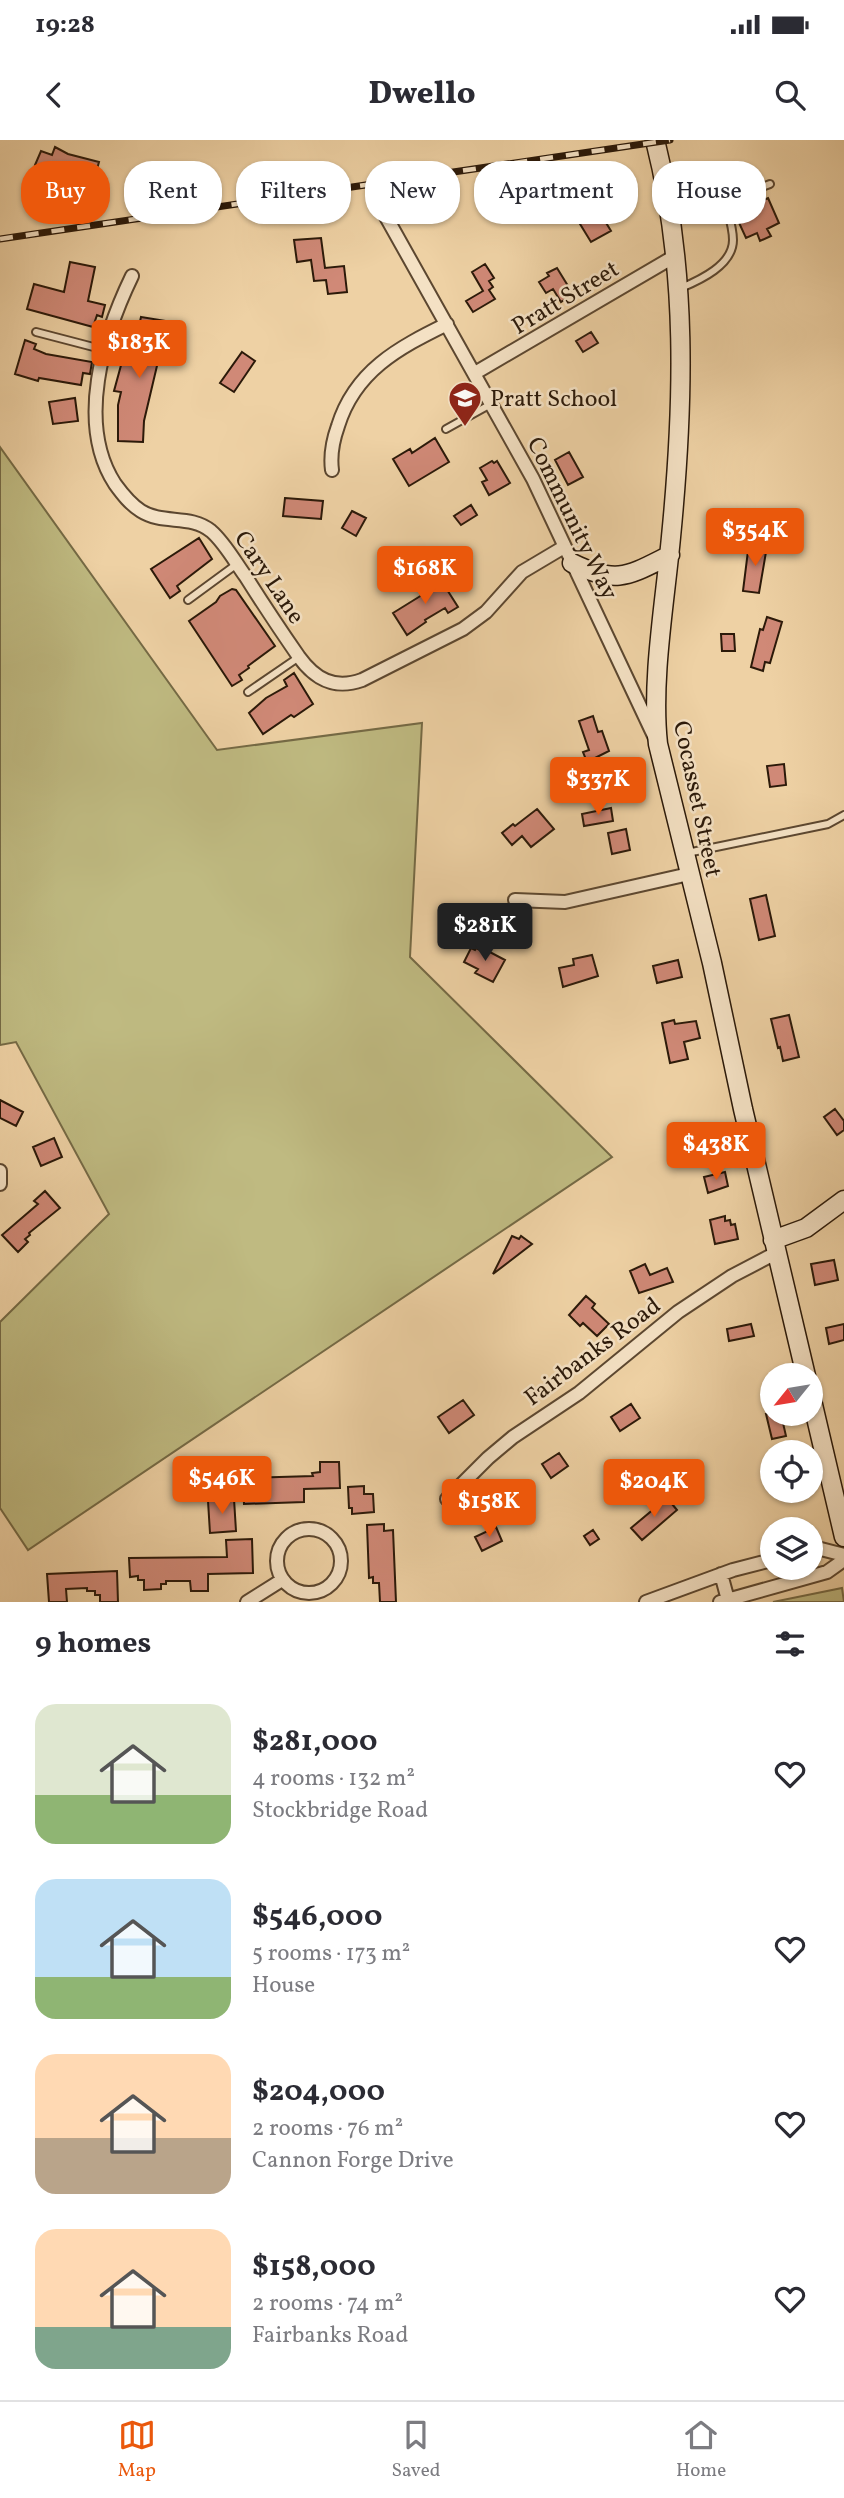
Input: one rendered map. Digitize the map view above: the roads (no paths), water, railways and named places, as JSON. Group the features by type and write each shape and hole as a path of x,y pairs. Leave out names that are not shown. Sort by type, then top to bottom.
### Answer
{"main road":[{"name":"Cocasset Street","path":"654,140 675,256 679,289 681,361 680,443 655,717 658,744 712,963 803,1363"},
{"path":"568,555 597,574 612,577 636,573 670,555"},
{"path":"775,1247 844,1200"},
{"path":"818,1426 844,1537"}],"street":[{"name":"Community Way","path":"391,224 533,478 658,744"},
{"name":"Pratt Street","path":"475,373 675,256"},
{"name":"Cary Lane","path":"132,276 114,316 105,350 94,417 98,447 113,480 131,505 145,514 161,519 194,521 209,530 223,544 312,674 328,682 344,685 362,680 463,629 486,612 522,572 568,555"},
{"path":"331,470 332,449 338,424 346,404 361,380 402,348 447,324"},
{"path":"515,900 565,902 689,874"},
{"path":"0,1171 0,1184"},
{"name":"Fairbanks Road","path":"447,1499 513,1437 579,1394 678,1312 775,1247"},
{"path":"312,1528 327,1534 338,1547 340,1570 332,1584 325,1589 310,1593 294,1590 282,1580 276,1556 288,1535 312,1528"},
{"path":"823,1550 844,1557"},
{"path":"720,1574 724,1601 827,1572 844,1557"},
{"path":"646,1602 720,1574 760,1563"},
{"path":"247,1602 282,1580"}],"lane":[{"path":"679,289 698,281 726,258 733,243 725,201 770,184"},
{"path":"36,332 105,350"},
{"path":"446,429 492,403"},
{"path":"188,600 237,564"},
{"path":"248,692 299,657"},
{"path":"684,854 828,824 844,815"}],"railway":[{"path":"0,239 670,140"}],"place":[{"name":"Pratt School","path":"465,428"}]}
